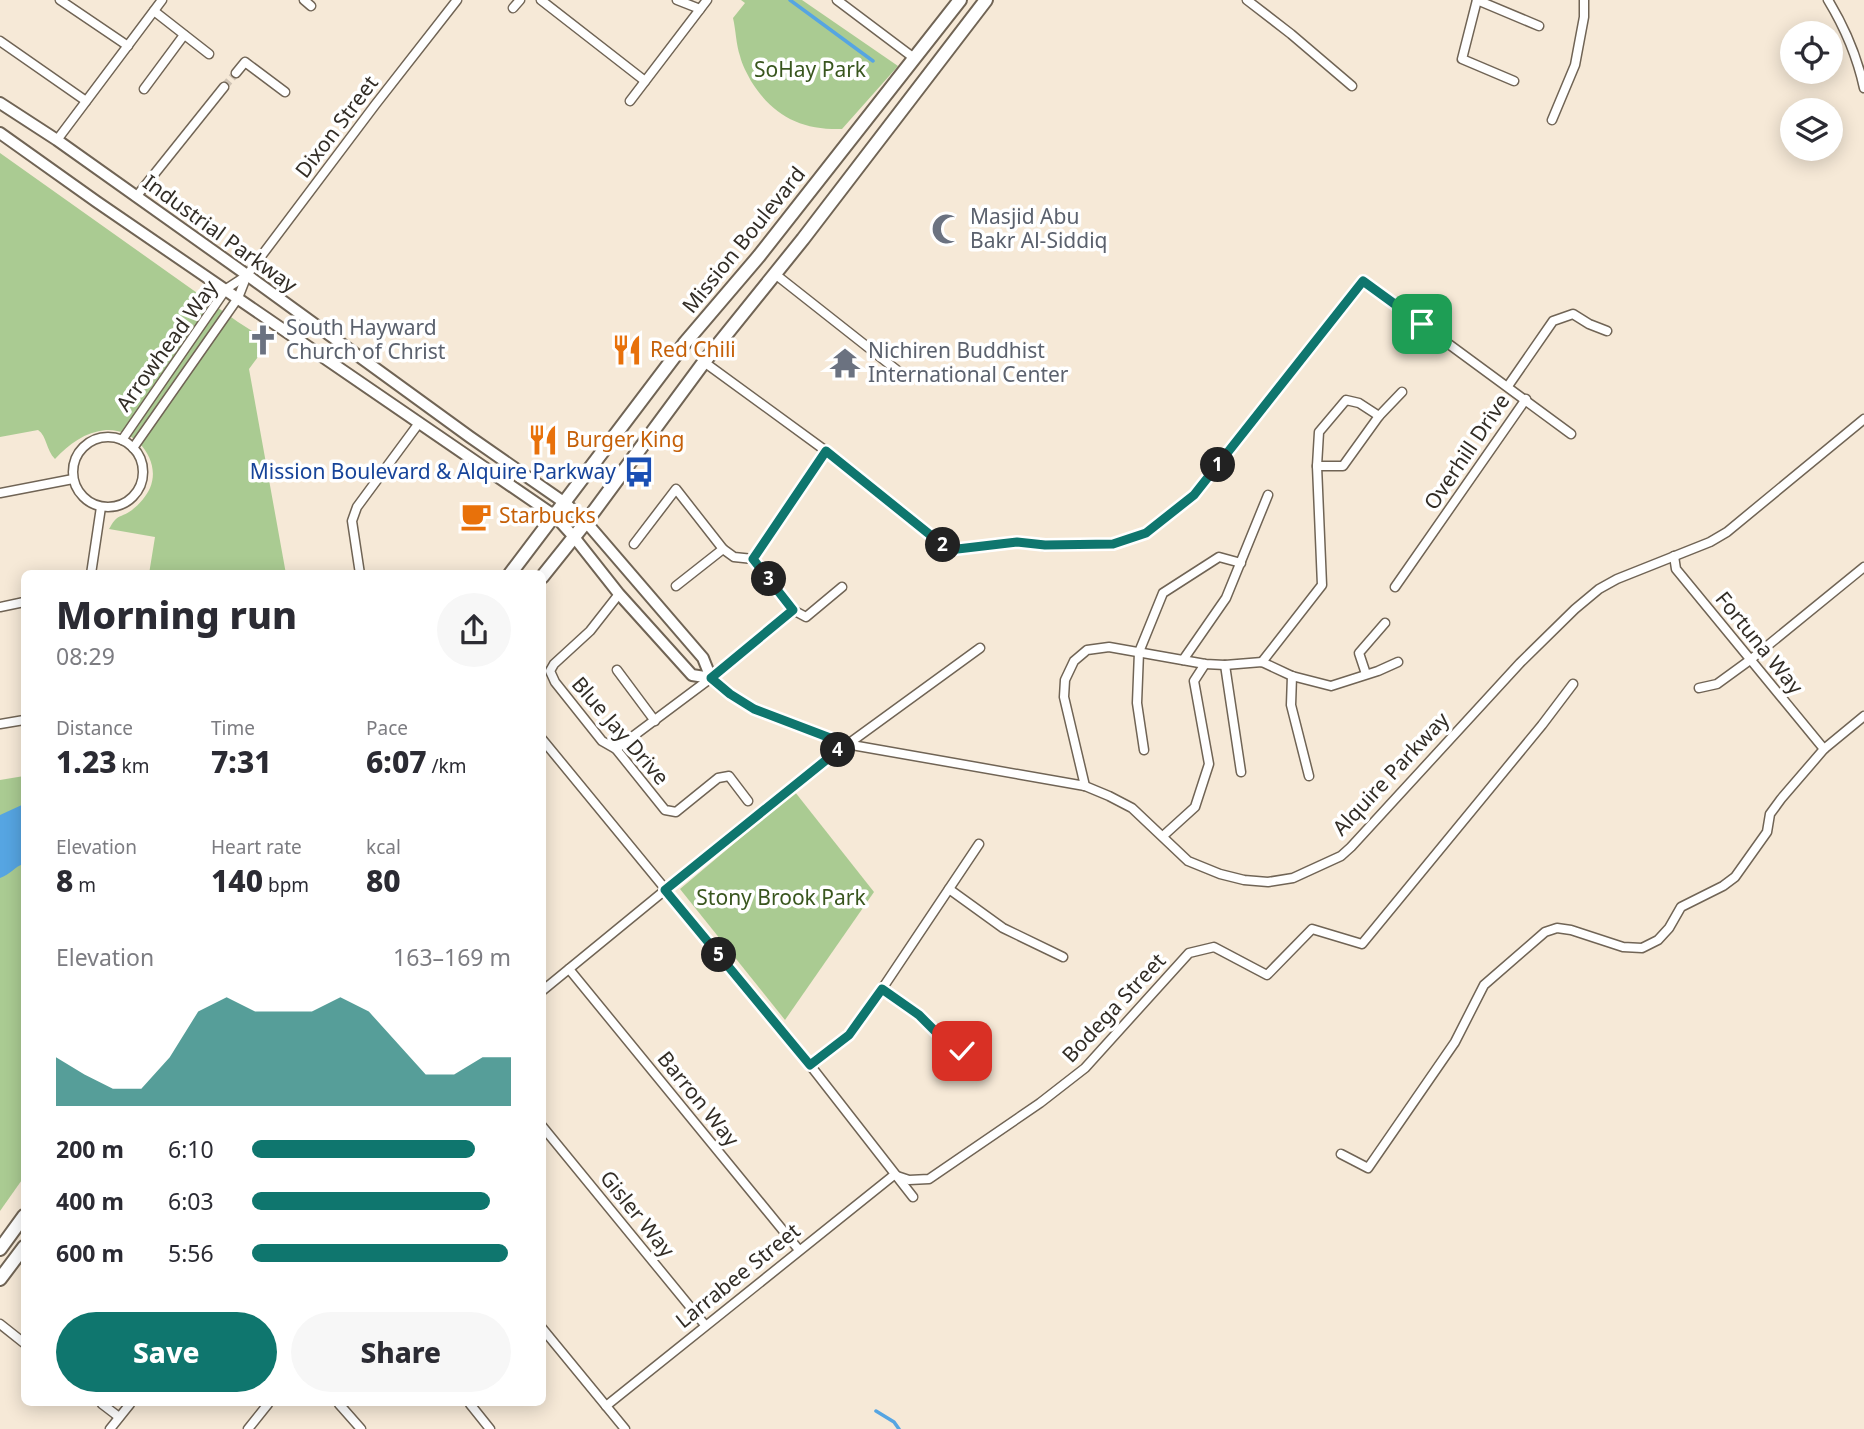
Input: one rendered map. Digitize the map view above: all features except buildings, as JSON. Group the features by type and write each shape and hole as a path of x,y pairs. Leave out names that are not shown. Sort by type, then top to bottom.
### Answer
{"main road":[{"name":"Mission Boulevard","path":"513,570 684,344 759,256 960,0"},
{"name":"Mission Boulevard","path":"546,572 704,362 986,0"},
{"name":"Industrial Parkway","path":"0,103 57,140 247,275 565,503 586,522"},
{"name":"Industrial Parkway","path":"0,133 555,516 574,537"},
{"name":"Alquire Parkway","path":"586,522 703,658 711,678"},
{"name":"Alquire Parkway","path":"574,537 619,593 692,675 711,678"},
{"path":"0,1249 21,1220"},
{"path":"0,1279 21,1251"}],"street":[{"path":"60,0 128,46"},
{"path":"57,140 162,0"},
{"name":"Dixon Street","path":"247,275 457,0"},
{"path":"513,8 520,0"},
{"path":"541,0 645,81"},
{"path":"677,0 701,9"},
{"path":"630,101 708,0"},
{"path":"837,0 914,58"},
{"path":"1247,0 1291,33 1352,86"},
{"path":"1514,81 1462,59 1477,0 1539,26"},
{"path":"1552,120 1575,65 1584,18 1584,0"},
{"path":"1829,0 1856,56 1864,88"},
{"path":"154,11 209,54"},
{"path":"144,89 184,35"},
{"path":"0,41 86,101"},
{"path":"236,73 245,62 285,92"},
{"path":"136,197 224,87"},
{"path":"775,274 898,371"},
{"name":"Arrowhead Way","path":"122,440 226,289 247,275"},
{"name":"Arrowhead Way","path":"133,448 237,298 247,275"},
{"name":"Overhill Drive","path":"704,362 826,451 949,550 1017,542 1045,545 1113,544 1146,533 1194,495 1363,281 1526,400 1395,587"},
{"path":"1508,387 1553,321 1573,314 1606,331"},
{"path":"1317,466 1343,466 1378,416 1402,392"},
{"path":"1262,662 1322,585 1317,466 1319,432 1346,400 1359,403 1378,416"},
{"path":"1526,400 1571,434"},
{"name":"Alquire Parkway","path":"711,678 754,709 846,744 1085,786 1132,808 1188,861 1220,874 1268,882 1293,878 1341,856 1359,839 1520,663 1574,609 1617,579 1710,542 1727,532 1864,419"},
{"path":"359,570 352,521 356,507 419,423"},
{"path":"104,437 122,440 133,448 139,456 143,477 140,487 127,502 114,507 101,507 82,497 73,479 73,463 84,445 104,437"},
{"path":"753,559 826,451"},
{"path":"0,493 73,479"},
{"path":"634,544 676,489 723,549 734,557 753,559 793,610 806,617 842,587"},
{"path":"1183,660 1226,598 1268,495"},
{"path":"91,570 101,507"},
{"path":"676,586 723,549"},
{"name":"Fortuna Way","path":"1674,556 1676,569 1824,749"},
{"path":"1144,750 1137,703 1139,652 1163,593 1219,557 1241,563"},
{"path":"1699,688 1717,684 1750,660 1864,568"},
{"name":"Blue Jay Drive","path":"619,593 590,631 554,664 550,671 555,682 602,741 616,749 665,810 676,812 718,778 729,776 748,801"},
{"path":"0,607 21,603"},
{"path":"616,749 711,678 793,610"},
{"path":"1366,674 1359,653 1385,623"},
{"path":"1085,786 1064,697 1065,680 1074,661 1087,650 1109,647 1205,664 1262,662 1292,677 1331,686 1398,662"},
{"path":"546,988 846,744 980,648"},
{"path":"1163,836 1195,807 1209,765 1194,681 1205,664"},
{"path":"1225,664 1241,772"},
{"path":"617,670 655,721"},
{"path":"1292,677 1291,705 1308,776"},
{"name":"Bodega Street","path":"894,1175 909,1180 929,1179 1040,1103 1085,1068 1189,953 1214,947 1267,975 1312,929 1362,944 1573,684"},
{"path":"1341,1154 1368,1168 1455,1042 1483,985 1545,932 1557,928 1571,930 1623,947 1642,948 1658,940 1669,928 1681,907 1735,877 1767,832 1770,814 1824,749 1864,716"},
{"path":"0,724 21,720"},
{"path":"546,744 810,1065 913,1197"},
{"path":"810,1065 849,1035 979,844"},
{"path":"949,889 1003,928 1063,957"},
{"name":"Barron Way","path":"569,969 799,1250"},
{"path":"882,989 919,1015 938,1034 962,1051"},
{"name":"Gisler Way","path":"546,1131 705,1325"},
{"name":"Larrabee Street","path":"606,1406 894,1175"},
{"path":"0,1324 21,1341"},
{"path":"546,1333 625,1429"},
{"path":"105,1406 119,1417"},
{"path":"110,1429 128,1406"},
{"path":"248,1429 266,1406"},
{"path":"341,1406 361,1429"},
{"path":"472,1406 490,1429"}],"green space":[{"name":"SoHay Park","path":"741,0 802,0 898,66 842,129 814,127 789,119 760,93 745,69 733,18 745,3"},
{"path":"0,153 269,342 249,369 285,570 150,570 155,537 109,529 116,519 138,505 150,488 152,467 149,457 136,440 117,431 98,431 78,440 55,459 38,430 0,437"},
{"path":"21,776 21,1181 0,1211 0,780"},
{"name":"Stony Brook Park","path":"795,792 874,892 785,1020 680,889"}],"water":[{"path":"21,805 21,866 0,878 0,815"}],"waterway":[{"path":"790,0 873,61"},
{"path":"876,1411 894,1422 899,1429"}],"tunnel":[{"path":"224,87 236,73"}],"place":[{"name":"Masjid Abu Bakr Al-Siddiq","path":"947,229"},
{"name":"South Hayward Church of Christ","path":"263,340"},
{"name":"Red Chili","path":"627,350"},
{"name":"Nichiren Buddhist International Center","path":"845,363"},
{"name":"Burger King","path":"543,440"},
{"name":"Mission Boulevard & Alquire Parkway","path":"639,472"},
{"name":"Starbucks","path":"476,516"}],"route":[{"path":"962,1051 938,1034 919,1015 882,989 849,1035 810,1065 665,890 846,744 754,709 711,678 793,610 753,559 826,451 949,550 1017,542 1045,545 1113,544 1146,533 1194,495 1363,281 1422,324"}]}
